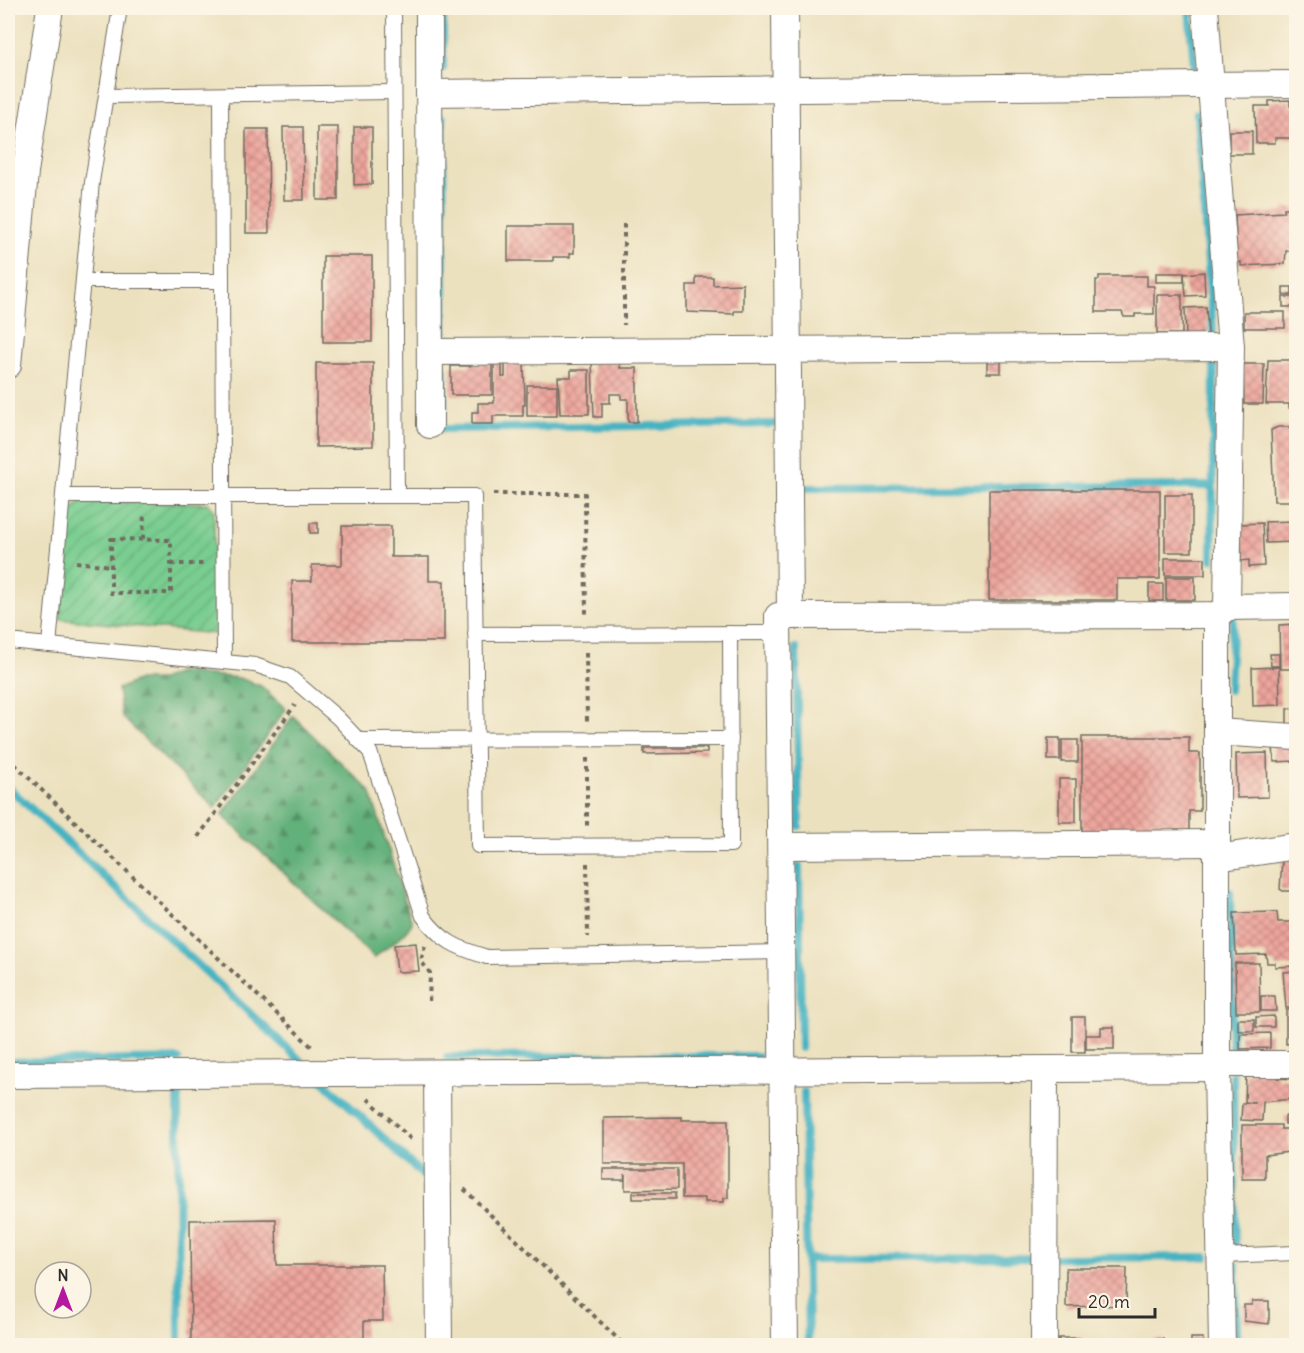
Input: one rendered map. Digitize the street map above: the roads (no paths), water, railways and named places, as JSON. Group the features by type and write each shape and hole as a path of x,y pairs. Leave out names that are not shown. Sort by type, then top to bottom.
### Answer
{"street":[{"path":"8,365 25,172 50,8"},
{"path":"429,8 430,425"},
{"path":"785,8 788,350 781,846 785,1346"},
{"path":"1205,8 1231,347 1217,732 1217,1066 1222,1346"},
{"path":"429,93 1296,84"},
{"path":"430,352 1231,347"},
{"path":"784,624 1222,611 1296,606"},
{"path":"1217,732 1296,736"},
{"path":"781,846 1217,851 1296,846"},
{"path":"8,1075 1045,1070 1296,1064"},
{"path":"1044,1346 1045,1070"},
{"path":"438,1073 439,1346"}],"lane":[{"path":"49,645 92,182 120,8"},
{"path":"394,8 397,496"},
{"path":"106,96 394,92"},
{"path":"221,94 224,662"},
{"path":"83,281 222,281"},
{"path":"63,496 474,496 478,846 731,845 730,633"},
{"path":"475,634 730,633 784,624"},
{"path":"8,641 255,665 290,677 370,752 423,916 434,931 460,949 486,957 782,952"},
{"path":"358,740 731,739"},
{"path":"1220,1256 1296,1253"}],"waterway":[{"path":"443,8 443,68"},
{"path":"1189,8 1194,66"},
{"path":"1197,113 1213,332"},
{"path":"443,118 444,331"},
{"path":"1212,559 1214,367"},
{"path":"444,370 444,409"},
{"path":"444,429 776,424"},
{"path":"797,488 1212,486"},
{"path":"1229,690 1233,619"},
{"path":"796,648 799,826"},
{"path":"8,787 301,1061"},
{"path":"1229,809 1230,836"},
{"path":"799,866 801,1048"},
{"path":"1230,892 1232,1052"},
{"path":"447,1057 757,1056"},
{"path":"8,1062 178,1059"},
{"path":"1233,1075 1235,1246"},
{"path":"324,1082 429,1181"},
{"path":"178,1085 179,1346"},
{"path":"804,1092 808,1346"},
{"path":"1055,1258 1206,1257"},
{"path":"807,1259 1034,1258"},
{"path":"1236,1265 1237,1346"}]}
